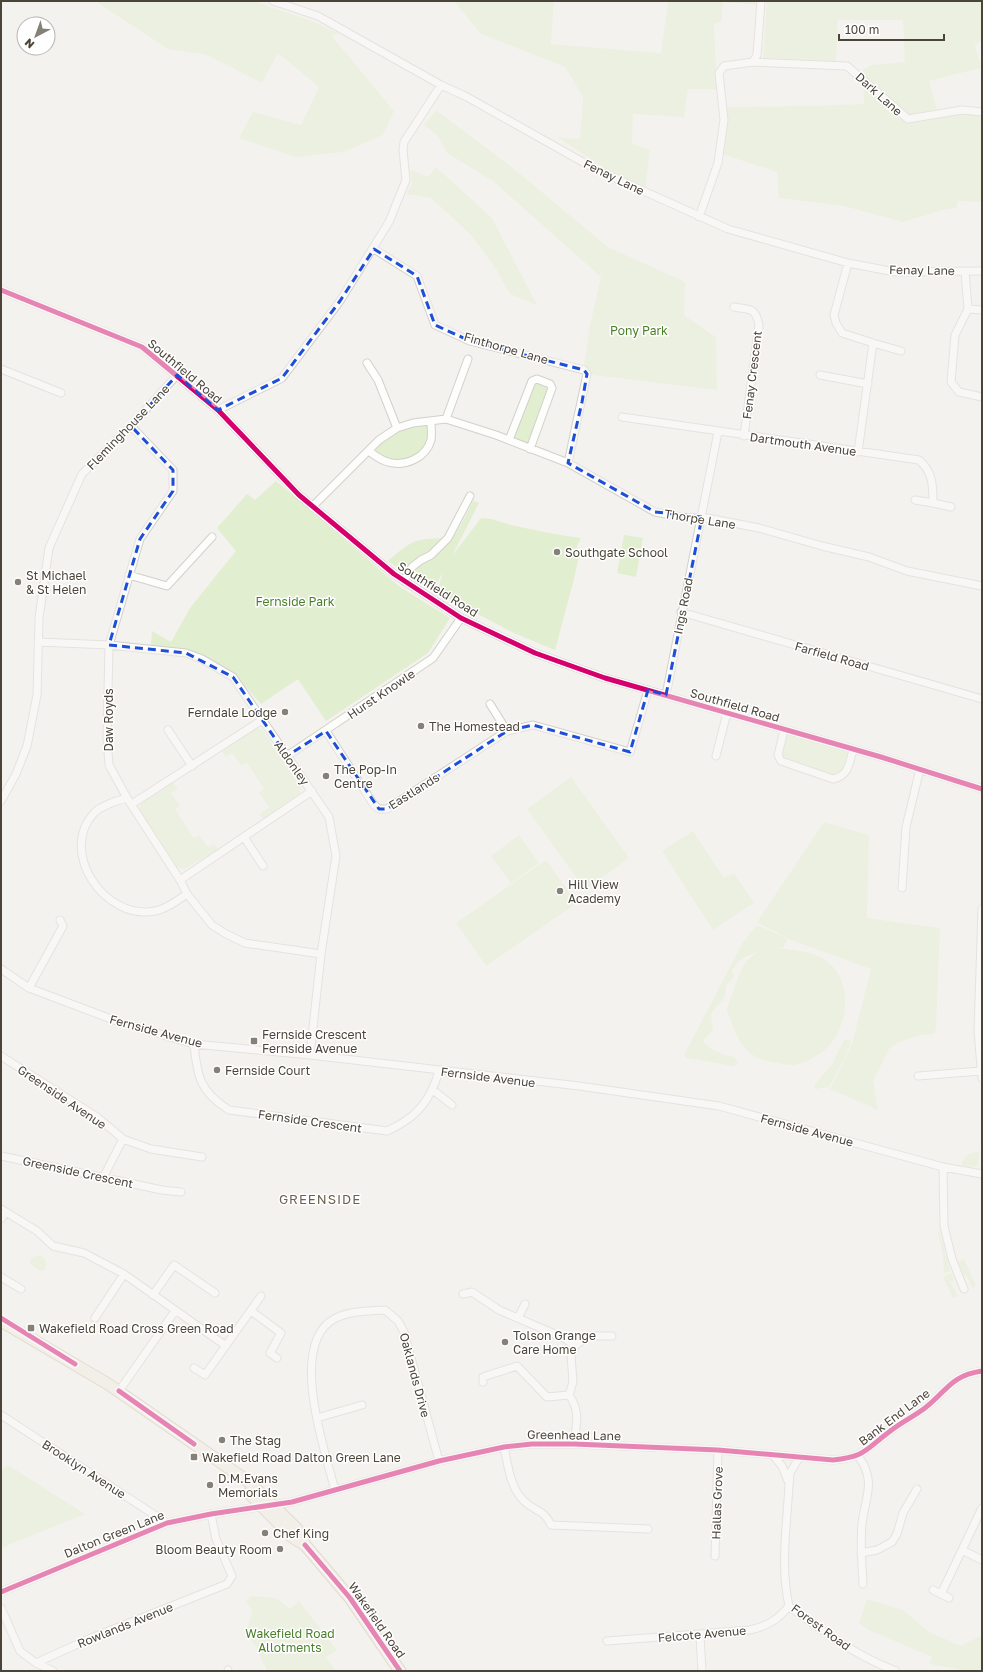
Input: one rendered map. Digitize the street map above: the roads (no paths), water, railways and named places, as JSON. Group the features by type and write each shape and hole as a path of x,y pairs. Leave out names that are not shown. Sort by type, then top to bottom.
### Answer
{"highway":[{"name":"Wakefield Road","path":"2,1320 118,1391 184,1436 227,1469 248,1482 267,1505 297,1529 305,1545 350,1598 400,1671"}],"street":[{"name":"Fenay Lane","path":"273,1 318,16 597,170 728,229 848,263 895,272 982,271"},
{"path":"699,217 718,163 724,120 719,73 724,66 753,62 758,56 761,1"},
{"name":"Dark Lane","path":"753,62 847,66 908,119 962,110 982,112"},
{"path":"218,410 282,378 340,301 374,249 389,222 406,180 403,150 404,142 441,85"},
{"name":"Finthorpe Lane","path":"374,249 417,276 435,325 470,341 584,370 587,374 568,463"},
{"path":"848,263 834,315 836,324 842,333 901,351"},
{"path":"965,271 968,309 955,335 951,382 959,392 982,397"},
{"name":"Southfield Road","path":"1,290 136,344 218,410 299,495 404,581 461,618 535,653 605,678 920,769 982,789"},
{"name":"Fenay Crescent","path":"734,307 752,310 755,313 759,325 744,436"},
{"path":"968,309 982,310"},
{"path":"858,452 873,343"},
{"path":"446,419 468,359"},
{"path":"367,363 378,380 397,428"},
{"path":"1,369 61,393"},
{"path":"820,375 868,384"},
{"name":"Fleminghouse Lane","path":"1,801 16,774 27,746 37,695 39,618 49,548 82,474 131,426 177,376"},
{"path":"509,440 532,381 537,379 550,384 552,388 530,449"},
{"name":"Dartmouth Avenue","path":"622,417 744,436 919,460 925,465 932,478 933,503"},
{"name":"Thorpe Lane","path":"313,506 379,440 397,428 413,423 446,419 509,440 568,463 655,512 687,518 702,517 759,528 822,546 869,557 907,571 982,586"},
{"path":"368,451 388,462 406,463 414,460 427,447 431,439 431,421"},
{"name":"Daw Royds","path":"131,426 173,470 173,491 140,539 109,645 107,738 109,765 127,798 180,880 187,894 212,925 244,943 321,954"},
{"name":"Ings Road","path":"666,696 681,612 702,517 718,432"},
{"path":"404,581 412,567 431,555 448,538 470,496"},
{"path":"915,500 950,506"},
{"path":"129,575 168,586 212,536"},
{"name":"Farfield Road","path":"681,612 982,699"},
{"name":"Hurst Knowle","path":"287,756 433,658 461,618"},
{"name":"Aldonley","path":"38,642 109,645 186,653 202,659 234,677 329,816 336,856 321,954 310,1055"},
{"name":"Eastlands","path":"326,731 374,805 379,809 387,809 507,731 533,725 630,752 648,690"},
{"path":"490,704 507,731"},
{"path":"716,756 727,713"},
{"path":"132,804 262,720"},
{"path":"168,730 192,766"},
{"name":"Southfield Road","path":"784,730 778,754 781,761 833,778 841,777 847,771 853,750"},
{"path":"902,888 906,827 920,769"},
{"path":"180,880 312,791"},
{"path":"127,798 110,803 94,813 84,831 80,851 89,875 101,894 116,905 135,911 154,912 171,905 187,894"},
{"path":"244,837 263,866"},
{"path":"918,1076 981,1074 980,1031 982,909"},
{"path":"29,988 63,926 60,920"},
{"name":"Fernside Avenue","path":"1,969 29,988 119,1022 194,1044 310,1055 579,1086 719,1106 943,1167 982,1174"},
{"name":"Fernside Crescent","path":"194,1044 197,1073 213,1100 229,1110 387,1131 405,1122 418,1112 433,1090 439,1071"},
{"name":"Greenside Avenue","path":"1,1056 97,1118 123,1139 151,1149 202,1158"},
{"name":"Fernside Avenue","path":"433,1090 452,1105"},
{"path":"104,1176 123,1139"},
{"name":"Greenside Crescent","path":"1,1156 104,1176 154,1188 180,1192"},
{"path":"943,1167 944,1226 952,1260 964,1289"},
{"path":"1,1219 3,1210 37,1231 53,1246 84,1253 124,1274 226,1346"},
{"path":"153,1295 174,1265 215,1293"},
{"path":"95,1318 124,1274"},
{"path":"1,1277 21,1289"},
{"path":"463,1294 472,1292 499,1310 564,1338 575,1346"},
{"path":"194,1368 205,1375 261,1296"},
{"path":"518,1318 525,1304"},
{"name":"Oaklands Drive","path":"335,1490 311,1389 311,1367 314,1347 321,1330 333,1320 350,1313 385,1310 398,1321 404,1332 439,1461"},
{"path":"118,1391 175,1311"},
{"path":"250,1311 281,1333 270,1353 277,1358"},
{"path":"569,1395 573,1382 570,1355 575,1346 588,1336 612,1336"},
{"path":"483,1382 483,1377 517,1366 547,1396 569,1395"},
{"name":"Bank End Lane","path":"810,1458 833,1460 858,1456 872,1447 889,1432 924,1409 954,1380 966,1373 982,1371"},
{"path":"569,1395 576,1404 577,1411 574,1444"},
{"path":"317,1418 362,1405"},
{"name":"Brooklyn Avenue","path":"1,1415 168,1523"},
{"name":"Greenhead Lane","path":"267,1505 335,1490 439,1461 504,1447 532,1444 574,1444 718,1450 810,1458"},
{"path":"504,1447 511,1476 518,1495 525,1502 548,1517 551,1525 648,1529"},
{"name":"Hallas Grove","path":"716,1556 718,1450"},
{"name":"Forest Road","path":"772,1454 782,1466 789,1485"},
{"path":"858,1456 864,1464 868,1474 869,1488 862,1524 861,1553 863,1584"},
{"name":"Forest Road","path":"799,1458 790,1473 789,1485 785,1574 785,1590 788,1606 826,1634 858,1654 896,1671"},
{"path":"861,1553 877,1550 892,1542 897,1534 903,1513 917,1489"},
{"name":"Dalton Green Lane","path":"1,1592 168,1523 267,1505"},
{"path":"941,1594 982,1508"},
{"name":"Rowlands Avenue","path":"36,1663 91,1638 227,1584 232,1576 216,1539 211,1514"},
{"path":"962,1550 982,1560"},
{"path":"933,1590 949,1598"},
{"name":"Felcote Avenue","path":"607,1641 739,1632 760,1628 778,1618 788,1606"},
{"path":"1,1608 20,1651 36,1663 53,1671"},
{"path":"700,1635 702,1671"}],"place":[{"name":"Southgate School","path":"557,552"},
{"name":"St Michael & St Helen","path":"18,582"},
{"name":"Ferndale Lodge","path":"285,712"},
{"name":"The Homestead","path":"421,726"},
{"name":"The Pop-In Centre","path":"326,776"},
{"name":"Hill View Academy","path":"560,891"},
{"name":"Fernside Crescent Fernside Avenue","path":"254,1041"},
{"name":"Fernside Court","path":"217,1070"},
{"name":"Wakefield Road Cross Green Road","path":"31,1328"},
{"name":"Tolson Grange Care Home","path":"505,1342"},
{"name":"The Stag","path":"222,1440"},
{"name":"Wakefield Road Dalton Green Lane","path":"194,1457"},
{"name":"D.M.Evans Memorials","path":"210,1485"},
{"name":"Chef King","path":"265,1533"},
{"name":"Bloom Beauty Room","path":"280,1549"}],"district":[{"name":"GREENSIDE","path":"320,1199"}],"park label":[{"name":"Pony Park","path":"639,330"},
{"name":"Fernside Park","path":"295,601"},
{"name":"Wakefield Road Allotments","path":"290,1640"}]}
